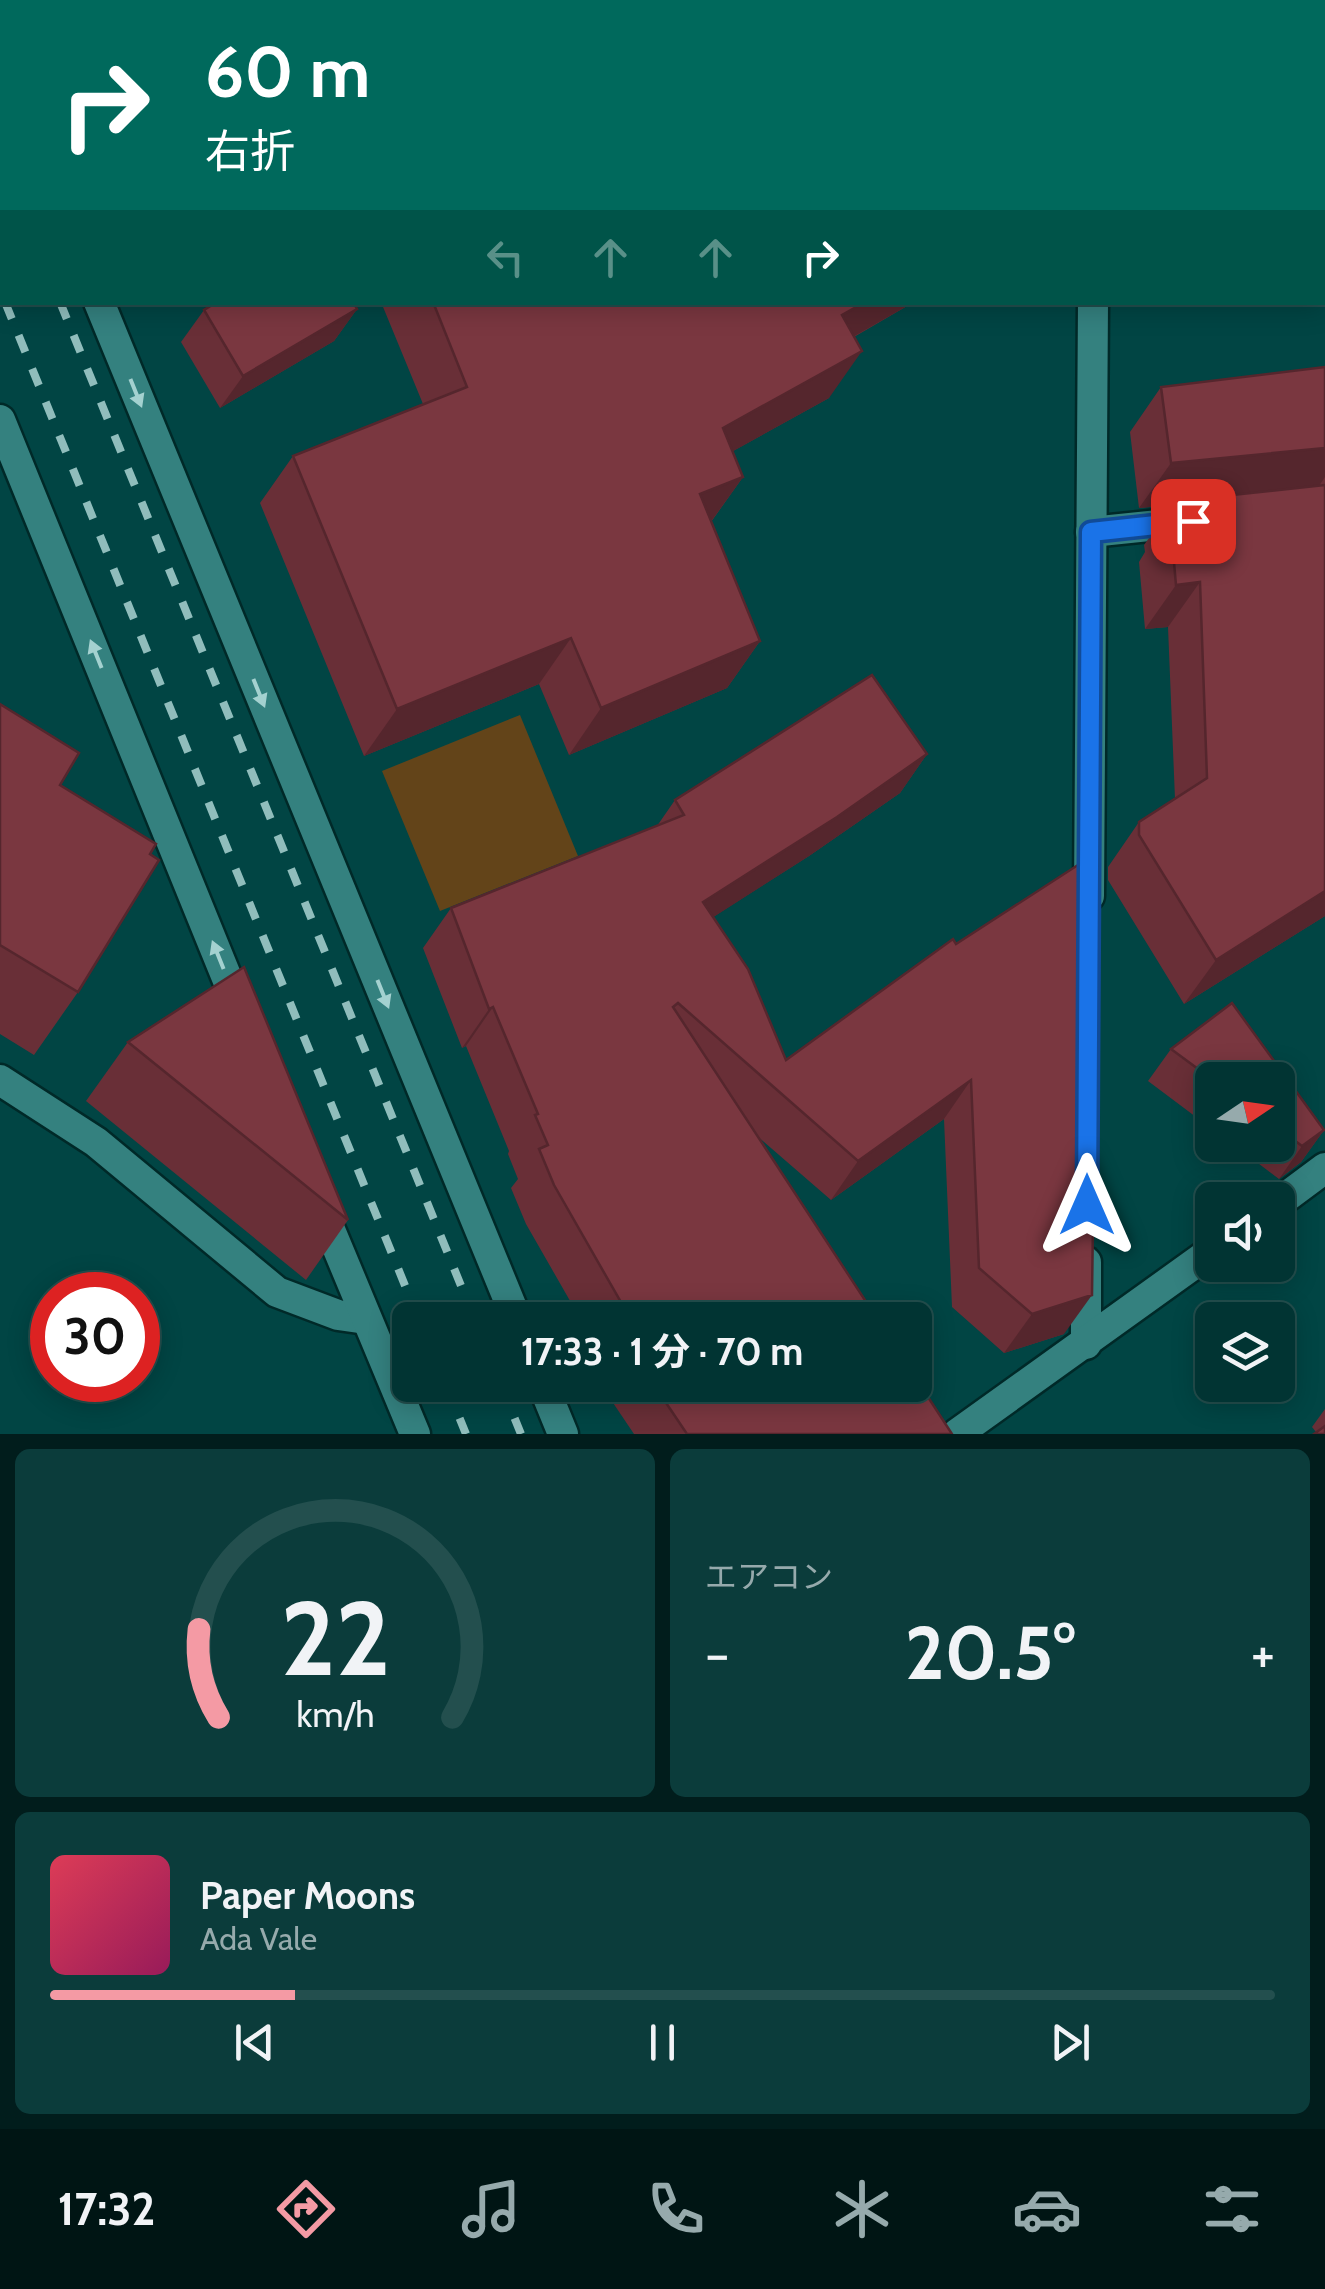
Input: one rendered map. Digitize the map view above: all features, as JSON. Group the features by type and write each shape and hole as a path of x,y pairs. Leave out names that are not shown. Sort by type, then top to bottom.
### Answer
{"street":[{"path":"100,305 509,1302"},
{"path":"1088,928 1093,305"},
{"path":"0,420 254,1044"},
{"path":"1091,532 1220,518"},
{"path":"0,1080 96,1142 277,1292 338,1316 366,1319"},
{"path":"1295,1190 1325,1168"},
{"path":"306,1172 415,1434"},
{"path":"1086,1344 1087,1224"},
{"path":"956,1434 1195,1263"},
{"path":"550,1402 563,1434"}],"shaded area":[{"path":"520,715 578,856 440,911 382,771"}],"building":[{"path":"212,305 355,305 357,309 243,376 204,310"},
{"path":"434,305 860,305 842,315 862,351 723,428 743,477 700,494 760,641 601,708 571,638 397,709 293,456 467,387"},
{"path":"1325,367 1325,448 1171,463 1161,387"},
{"path":"1325,485 1325,891 1216,960 1139,835 1139,822 1207,778 1200,582 1176,585 1170,517 1178,516 1176,501"},
{"path":"872,675 927,754 703,902 748,969 786,1060 953,939 956,944 1098,852 1092,1295 1032,1314 979,1268 971,1080 858,1161 678,1003 673,1007 866,1302 621,1302 554,1185 539,1149 548,1145 535,1115 538,1114 493,1007 489,1009 451,908 684,815 675,800"},
{"path":"0,704 79,753 60,785 156,844 150,854 159,860 78,992 0,945"},
{"path":"244,967 348,1220 128,1042"},
{"path":"1232,1003 1275,1062 1195,1062 1195,1067 1171,1049"},
{"path":"1295,1090 1324,1130 1302,1146 1295,1141"},
{"path":"665,1402 931,1402 952,1434 687,1434"}],"railway":[{"path":"6,305 412,1302"},
{"path":"61,305 468,1302"},
{"path":"453,1402 466,1434"},
{"path":"508,1402 521,1434"}],"route":[{"path":"1087,1205 1091,532 1193,521"}]}
